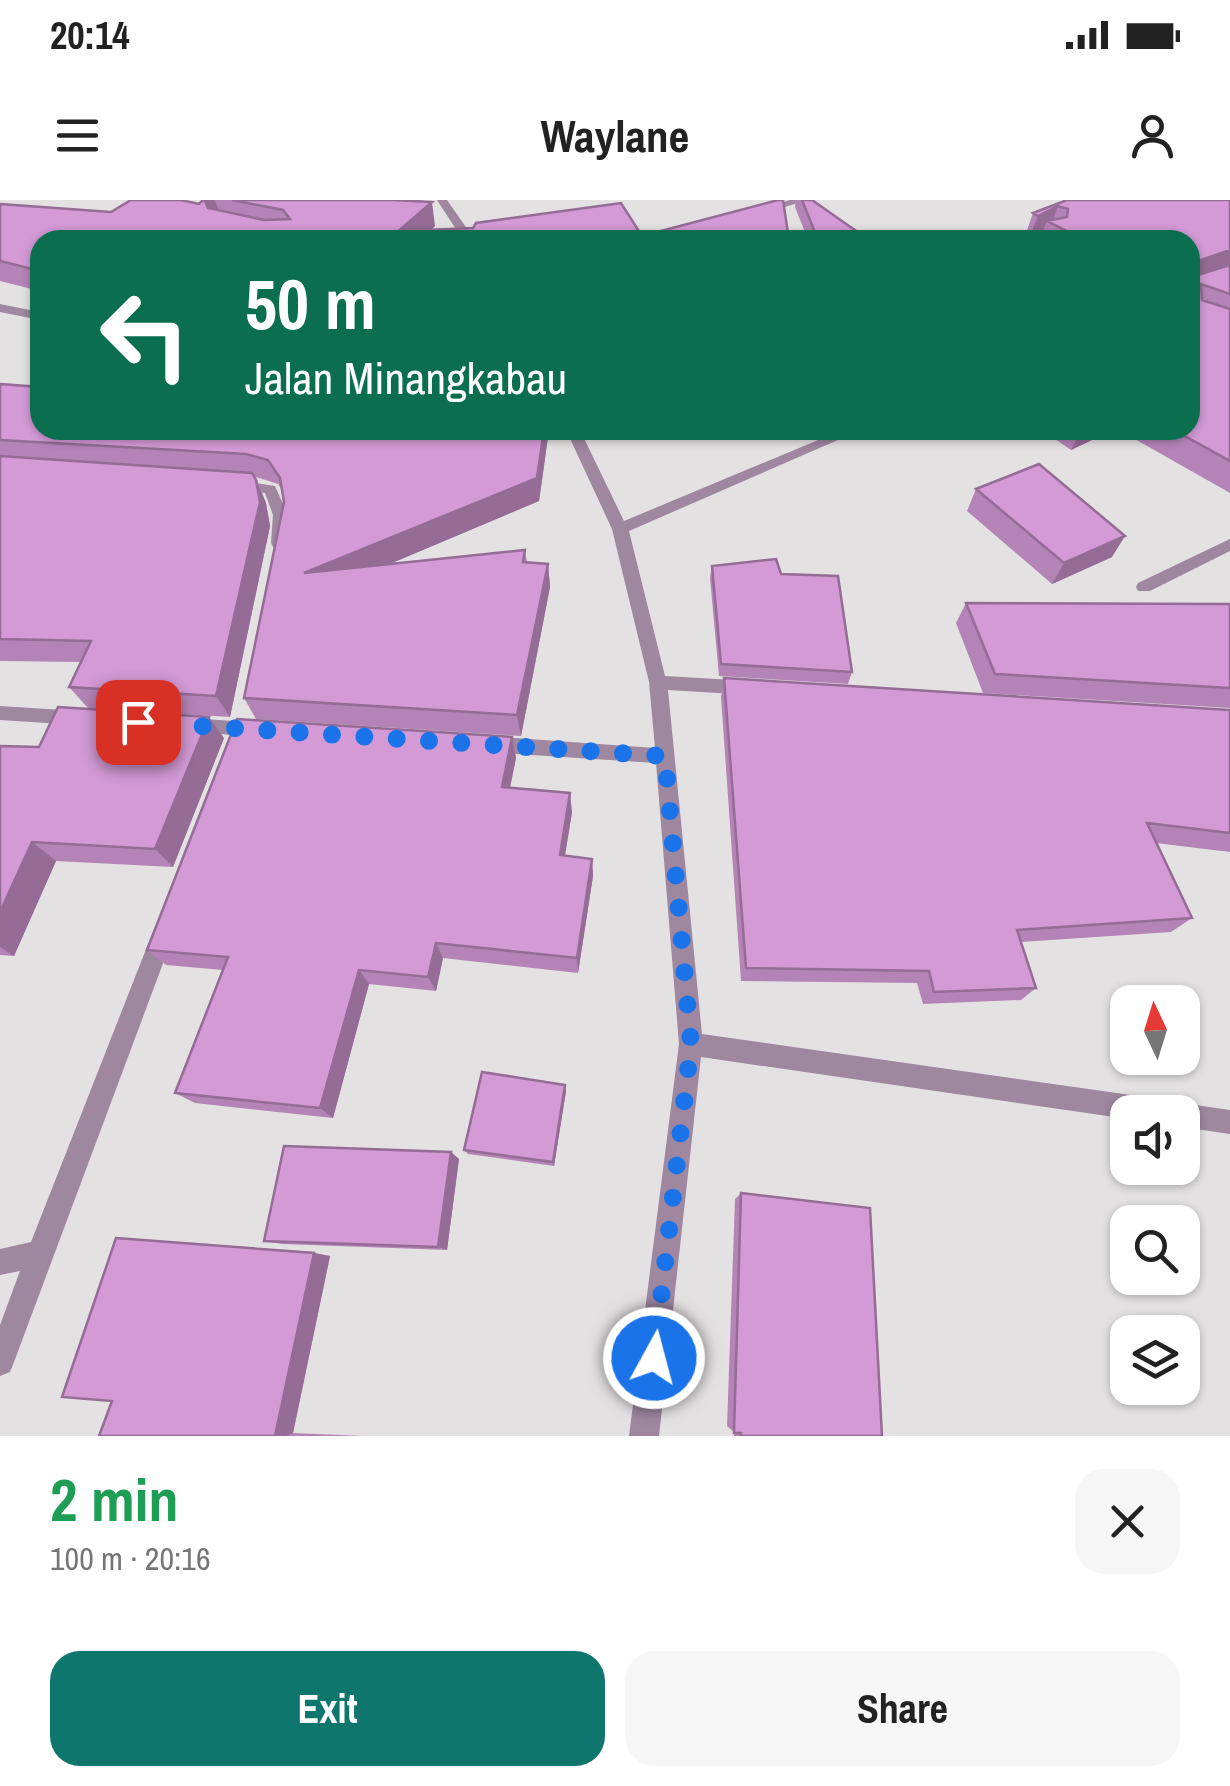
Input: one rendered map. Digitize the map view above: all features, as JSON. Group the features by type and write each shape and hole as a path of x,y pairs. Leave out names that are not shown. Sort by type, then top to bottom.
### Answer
{"street":[{"path":"442,200 462,230"},
{"path":"747,215 802,200"},
{"path":"0,308 30,314"},
{"path":"578,440 620,529 658,682 691,1044 644,1436"},
{"path":"620,529 830,440"},
{"path":"216,484 270,490 278,502 282,526 275,563"},
{"path":"1144,587 1230,544"},
{"path":"658,682 776,690"},
{"path":"0,713 93,719"},
{"path":"167,724 280,731"},
{"path":"472,744 665,756"},
{"path":"0,1362 172,910"},
{"path":"691,1044 1110,1104"},
{"path":"1200,1118 1230,1122"},
{"path":"0,1262 40,1252"}],"building":[{"path":"131,200 199,204 206,200 208,208 264,220 290,219 283,210 232,200 432,202 400,230 30,230 30,268 0,261 0,204 111,212"},
{"path":"783,200 788,230 665,230"},
{"path":"802,200 812,200 855,230 814,230"},
{"path":"1067,200 1230,200 1230,250 1201,260 1201,274 1230,265 1230,294 1201,284 1202,300 1230,309 1230,461 1192,440 1200,440 1200,230 1065,230 1047,221 1067,217 1068,209 1058,206 1038,216 1033,213"},
{"path":"621,203 638,230 427,230 473,228 476,223"},
{"path":"0,384 30,386 30,440 543,440 537,478 304,573 525,550 523,562 548,564 517,715 244,698 284,502 280,478 268,460 246,454 0,440"},
{"path":"0,456 252,473 260,502 216,696 69,687 91,641 0,639"},
{"path":"1039,464 1125,536 1064,563 976,489"},
{"path":"776,559 781,574 838,576 852,672 721,664 712,566"},
{"path":"966,603 1230,604 1230,688 995,674"},
{"path":"724,678 1230,710 1230,833 1147,823 1192,918 1017,930 1036,988 934,992 929,971 746,968"},
{"path":"58,707 209,717 155,849 32,842 0,912 0,746 39,747"},
{"path":"237,719 512,737 502,787 570,793 560,855 592,859 577,958 436,943 428,977 359,970 320,1108 175,1093 228,957 147,950"},
{"path":"482,1072 565,1085 553,1162 464,1150"},
{"path":"284,1146 451,1152 438,1247 264,1241"},
{"path":"741,1193 870,1208 882,1436 734,1433"},
{"path":"116,1238 314,1253 275,1436 99,1436 112,1401 62,1397"}],"route":[{"path":"138,722 665,756 691,1044 654,1358"}]}
